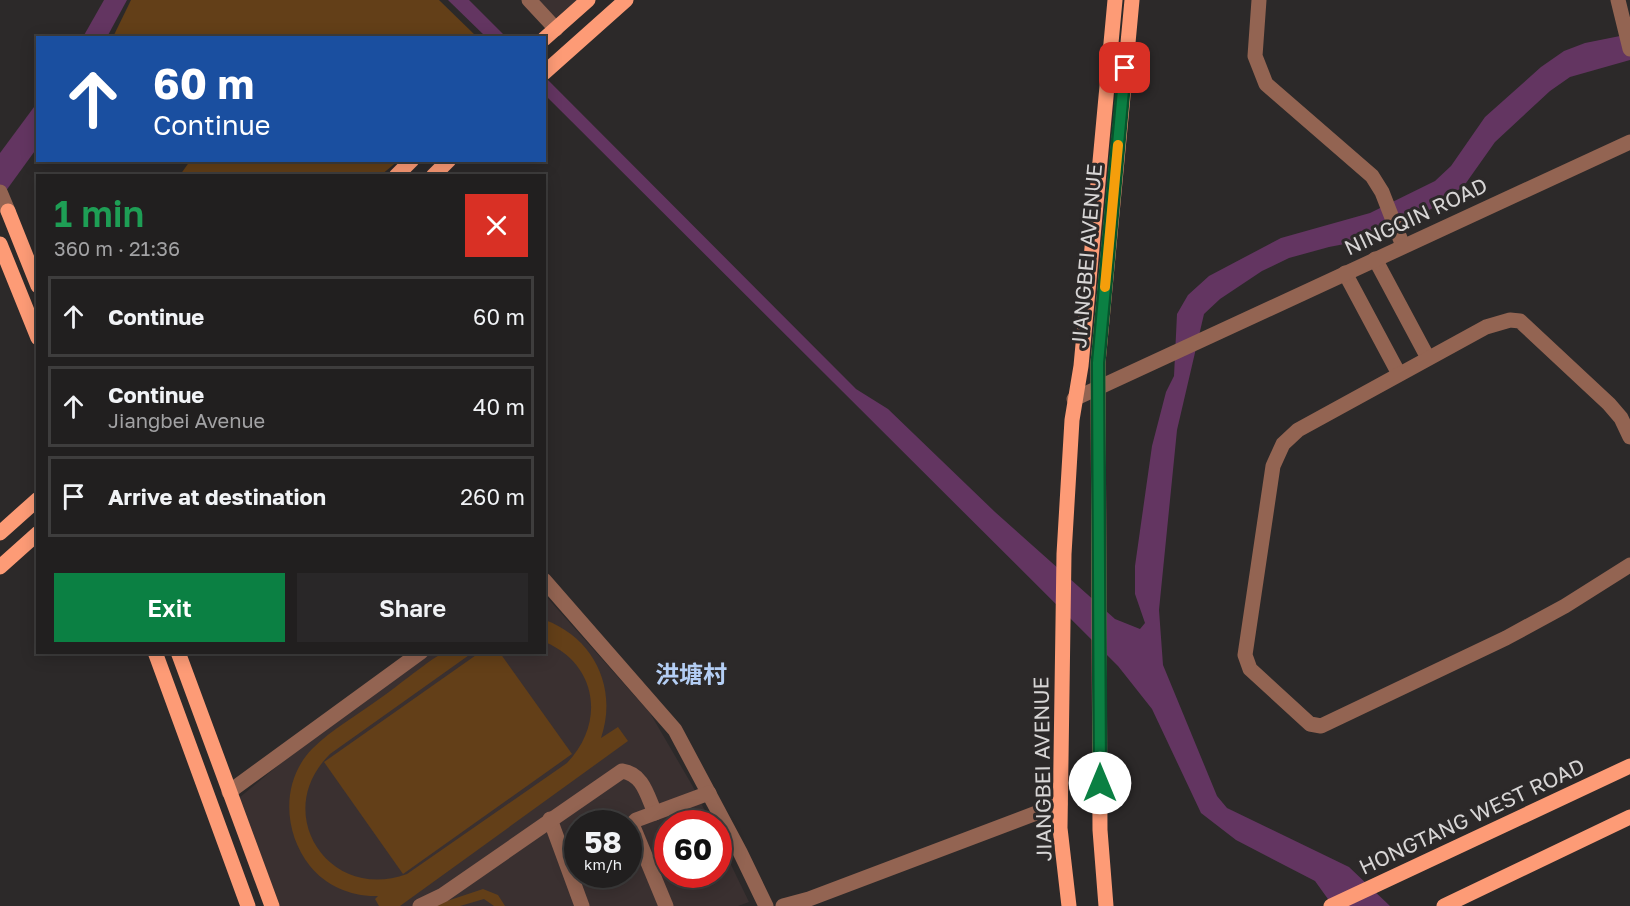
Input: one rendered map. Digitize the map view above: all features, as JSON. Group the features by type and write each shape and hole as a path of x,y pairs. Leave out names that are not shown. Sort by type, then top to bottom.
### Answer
{"main road":[{"path":"546,37 588,0"},
{"path":"548,70 626,0"},
{"name":"JIANGBEI AVENUE","path":"1069,906 1060,828 1064,554 1074,399 1082,354 1115,0"},
{"name":"JIANGBEI AVENUE","path":"1106,906 1100,830 1098,363 1132,0"},
{"path":"398,174 410,162"},
{"path":"435,174 447,162"},
{"path":"8,211 36,281"},
{"path":"0,244 36,333"},
{"path":"0,533 36,501"},
{"path":"0,567 36,535"},
{"path":"156,654 248,906"},
{"path":"179,654 272,906"},
{"name":"HONGTANG WEST ROAD","path":"1331,906 1630,766"},
{"path":"1444,906 1630,817"}],"street":[{"path":"529,0 556,29"},
{"path":"1259,0 1255,56 1266,84 1372,176 1382,192 1404,246"},
{"path":"1618,0 1630,49"},
{"name":"NINGQIN ROAD","path":"1074,399 1630,142"},
{"path":"0,192 8,211"},
{"path":"1375,260 1428,358"},
{"path":"1346,273 1399,374"},
{"path":"1630,437 1621,418 1609,404 1520,321 1510,320 1486,327 1298,430 1283,444 1273,466 1245,655 1250,669 1310,724 1321,726 1506,638 1575,601 1630,565"},
{"path":"546,582 675,730 766,906"},
{"path":"230,792 418,654"},
{"path":"420,906 442,895 622,771 632,773 641,782 655,810"},
{"path":"664,810 709,793"},
{"path":"783,906 808,899 1060,804"},
{"path":"654,814 632,824 654,877"},
{"path":"550,819 582,906"},
{"path":"659,888 666,906"}],"shaded area":[{"path":"104,0 127,0 108,36 84,36"},
{"path":"131,0 439,0 476,36 113,36"},
{"path":"448,0 469,0 505,36 485,36"},
{"path":"539,0 578,0 556,18"},
{"path":"1630,34 1630,60 1570,77 1550,91 1495,142 1466,183 1447,200 1381,237 1329,247 1289,258 1262,271 1220,299 1204,314 1177,430 1159,610 1163,665 1217,796 1227,808 1349,867 1390,906 1333,906 1315,881 1236,840 1201,813 1152,709 1118,666 546,96 546,78 856,389 888,409 995,512 1115,619 1140,629 1145,623 1135,594 1135,566 1152,446 1166,392 1174,376 1177,314 1188,295 1209,276 1281,238 1370,213 1435,181 1451,166 1485,117 1541,67 1564,51 1585,43"},
{"path":"36,104 36,149 0,199 0,153"},
{"path":"189,162 397,162 382,174 181,174"},
{"path":"546,596 650,713 704,810 654,810 654,888 732,888 732,867 749,902 738,906 280,906 239,798 281,763 426,654 546,654"},
{"path":"546,620 577,639 589,652 598,667 604,683 606,701 601,738 618,727 628,741 400,906 379,906 375,899 378,896 359,895 340,889 316,873 301,853 295,838 289,807 295,776 312,749 328,735 442,654 471,654 330,754 313,777 306,802 307,826 317,847 333,864 354,876 379,880 407,874 567,763 579,747 587,730 591,712 590,695 585,679 576,664 546,643"},
{"path":"478,654 501,654 572,754 403,874 324,762"},
{"path":"483,889 498,895 505,906 494,906 484,899 460,906 432,906"}],"slow traffic":[{"path":"1105,287 1118,145"}],"district":[{"name":"洪塘村","path":"691,675"}],"route":[{"path":"1100,783 1098,363 1125,68"}]}
